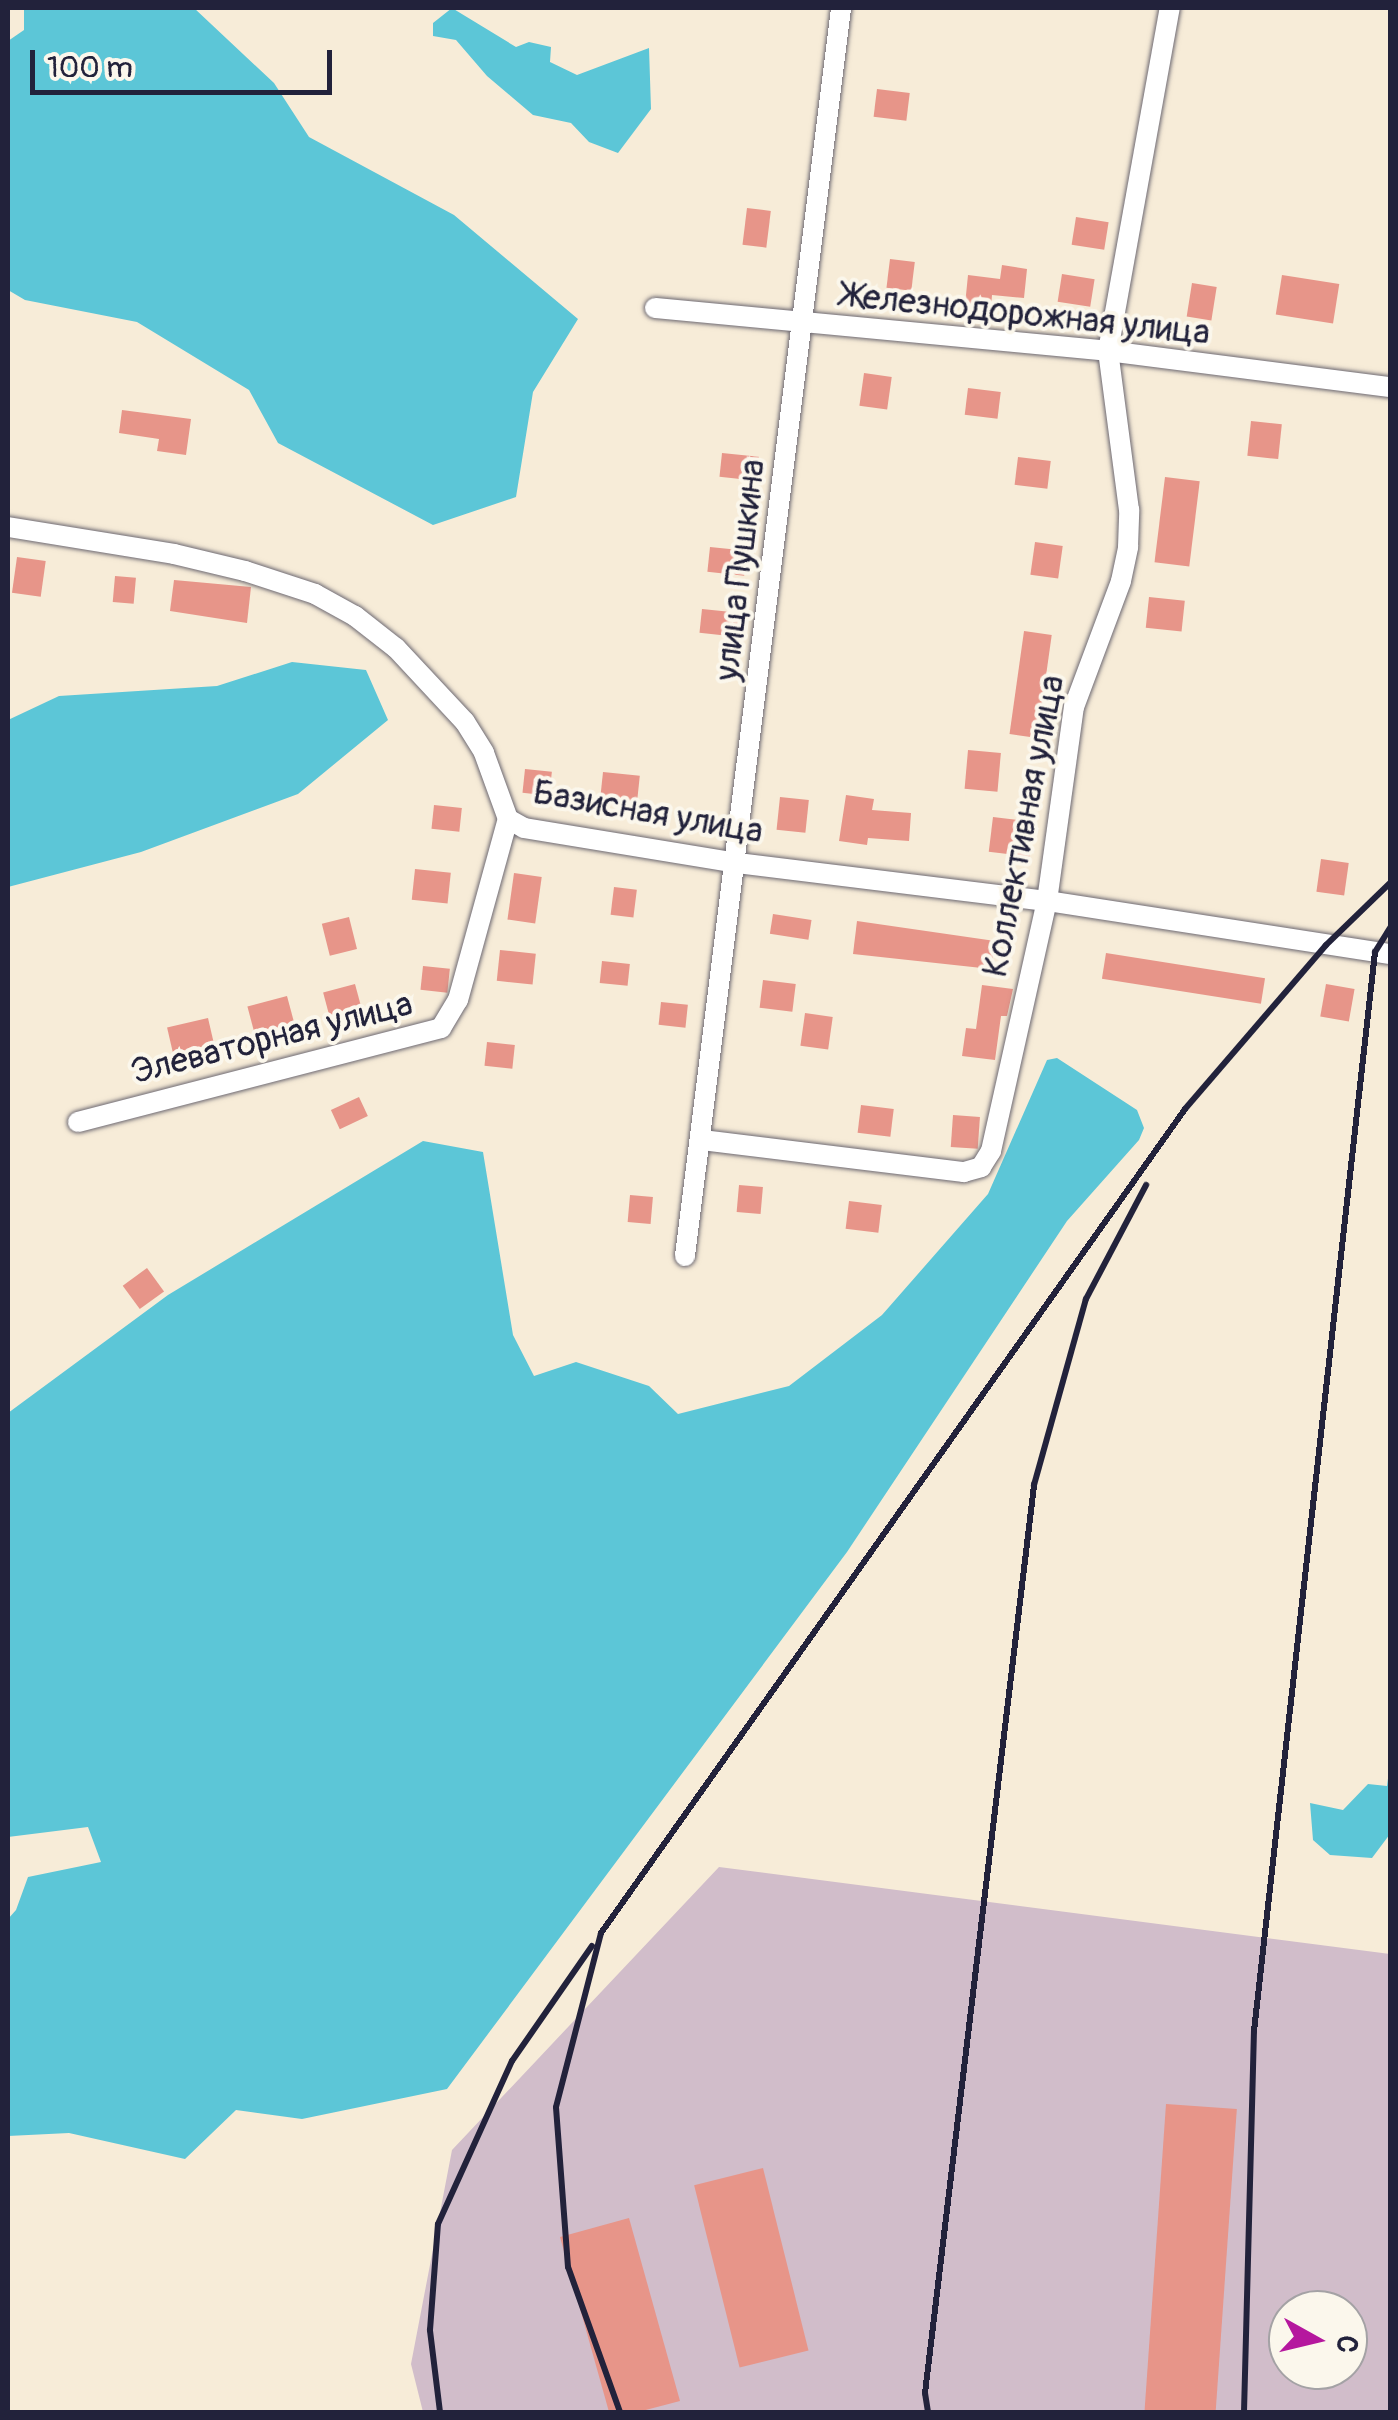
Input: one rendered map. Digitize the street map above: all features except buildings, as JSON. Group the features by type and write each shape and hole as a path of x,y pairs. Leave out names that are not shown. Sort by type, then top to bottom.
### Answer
{"street":[{"name":"улица Пушкина","path":"685,1256 738,863 841,8"},
{"name":"Коллективная улица","path":"702,1140 964,1172 981,1167 991,1151 1047,901 1074,707 1121,582 1128,547 1129,510 1108,350 1170,8"},
{"name":"Железнодорожная улица","path":"654,308 802,325 1108,350 1390,387"},
{"name":"Базисная улица","path":"8,527 174,554 245,571 316,594 356,616 396,648 465,722 484,753 508,818 524,828 738,863 1047,901 1390,954"},
{"name":"Элеваторная улица","path":"78,1122 441,1028 458,1000 508,818"}],"shaded area":[{"path":"719,1867 1390,1954 1390,2412 423,2412 411,2364 452,2150"}],"water":[{"path":"24,8 194,8 274,83 309,137 454,215 578,319 533,392 516,497 433,525 278,443 249,390 137,322 25,300 8,290 8,41 24,30"},
{"path":"452,8 516,47 529,42 551,47 550,62 577,75 649,48 651,109 618,153 589,142 571,123 533,115 487,76 456,40 433,36 433,23"},
{"path":"292,662 366,670 388,720 298,794 141,852 8,887 8,720 59,696 217,686"},
{"path":"1057,1058 1137,1110 1144,1128 1139,1140 1067,1221 847,1552 447,2089 302,2119 236,2110 185,2159 69,2133 8,2136 8,1919 16,1910 28,1877 101,1862 88,1827 8,1837 8,1413 168,1295 423,1141 483,1152 513,1335 534,1376 576,1362 649,1386 678,1414 789,1386 882,1315 988,1194 1047,1060"},
{"path":"1390,1763 1390,1834 1372,1858 1330,1855 1313,1840 1310,1803 1343,1810 1368,1784 1387,1786"}],"railway":[{"path":"620,2412 568,2267 556,2107 601,1933 1185,1109 1326,945 1390,883"},
{"path":"1244,2412 1254,2031 1375,952 1390,928"},
{"path":"928,2412 925,2393 1034,1485 1086,1299 1146,1185"},
{"path":"440,2412 430,2330 438,2224 512,2061 592,1946"}]}
